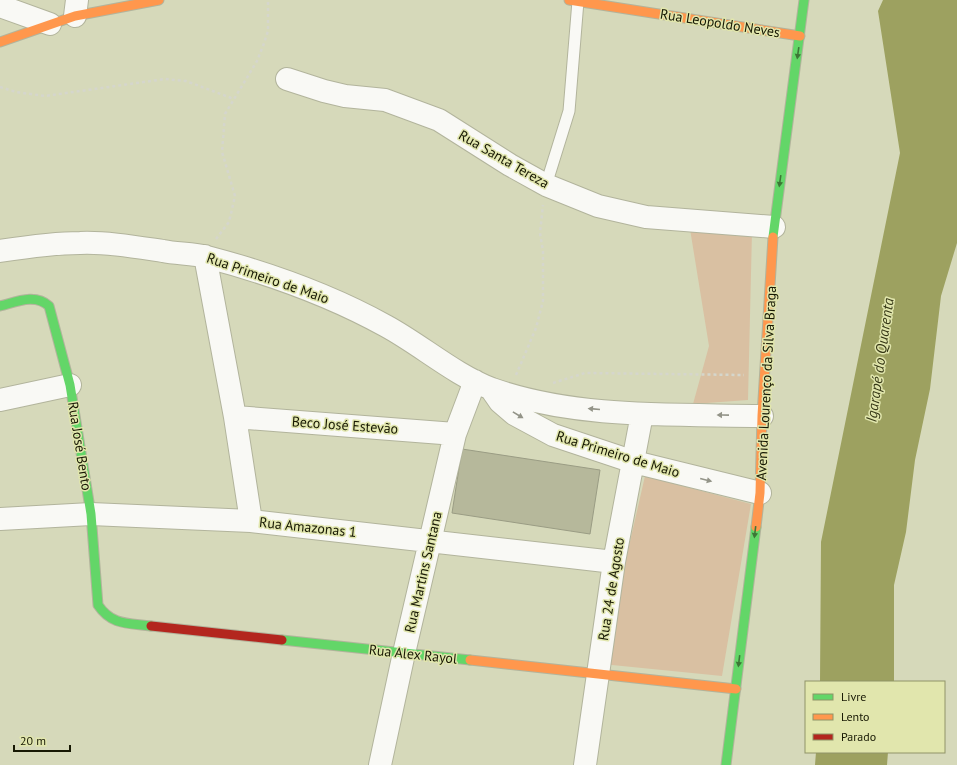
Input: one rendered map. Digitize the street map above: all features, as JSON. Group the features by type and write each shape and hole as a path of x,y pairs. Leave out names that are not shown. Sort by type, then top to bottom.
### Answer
{"street":[{"path":"0,42 50,24 76,8 159,0"},
{"name":"Rua Leopoldo Neves","path":"574,0 800,36"},
{"name":"Avenida Lourenço da Silva Braga","path":"726,765 760,493 762,416 774,227 804,0"},
{"path":"0,6 50,24"},
{"name":"Rua Santa Tereza","path":"287,79 324,91 346,96 385,100 439,120 510,165 546,185 598,206 646,217 774,227"},
{"name":"Rua Primeiro de Maio","path":"0,251 34,246 81,242 128,246 205,256 278,279 341,303 387,326 491,388 550,404 642,414 762,416"},
{"path":"205,256 235,417 251,521"},
{"name":"Rua José Bento","path":"0,306 36,298 45,302 49,306 70,385 91,514 98,605"},
{"path":"0,400 70,385"},
{"name":"Rua Primeiro de Maio","path":"491,388 500,402 514,414 553,435 634,462 760,493"},
{"name":"Rua Martins Santana","path":"380,765 404,653 455,434 491,388"},
{"name":"Rua 24 de Agosto","path":"585,765 614,562 642,414"},
{"name":"Beco José Estevão","path":"235,417 455,434"},
{"name":"Rua Amazonas 1","path":"0,520 91,514 251,521 430,540 614,562"},
{"name":"Rua Alex Rayol","path":"98,605 103,614 116,622 736,688"}],"lane":[{"path":"546,185 568,111 574,0"}],"path":[{"path":"205,256 229,222 235,196 222,152 225,114 257,61 263,46 268,31 268,0"},
{"path":"0,87 16,92 45,96 165,79 186,81 234,99"},
{"path":"491,388 536,328 543,301 544,251 540,233 546,185"}],"shaded area":[{"path":"690,229 752,232 748,400 693,404 709,346"},
{"path":"645,476 751,504 722,676 602,664"}],"water":[{"name":"Igarapé do Quarenta","path":"883,0 957,0 957,243 941,296 930,389 915,460 906,532 894,585 894,681 820,681 821,542 900,153 878,11"},
{"path":"816,753 888,753 887,765 815,765"}],"building":[{"path":"462,449 600,470 590,534 452,513"}],"traffic: fast":[{"path":"773,237 804,0"},
{"path":"0,306 32,299 44,302 49,306 70,385 91,514 98,605 103,612 115,620 128,624 151,626"},
{"path":"726,765 756,527"},
{"path":"282,640 470,660"}],"traffic: slow":[{"path":"0,42 75,16 159,0"},
{"path":"569,0 800,36"},
{"path":"756,527 760,493 762,416 773,237"},
{"path":"470,660 736,689"}],"traffic: jam":[{"path":"151,626 282,640"}]}
